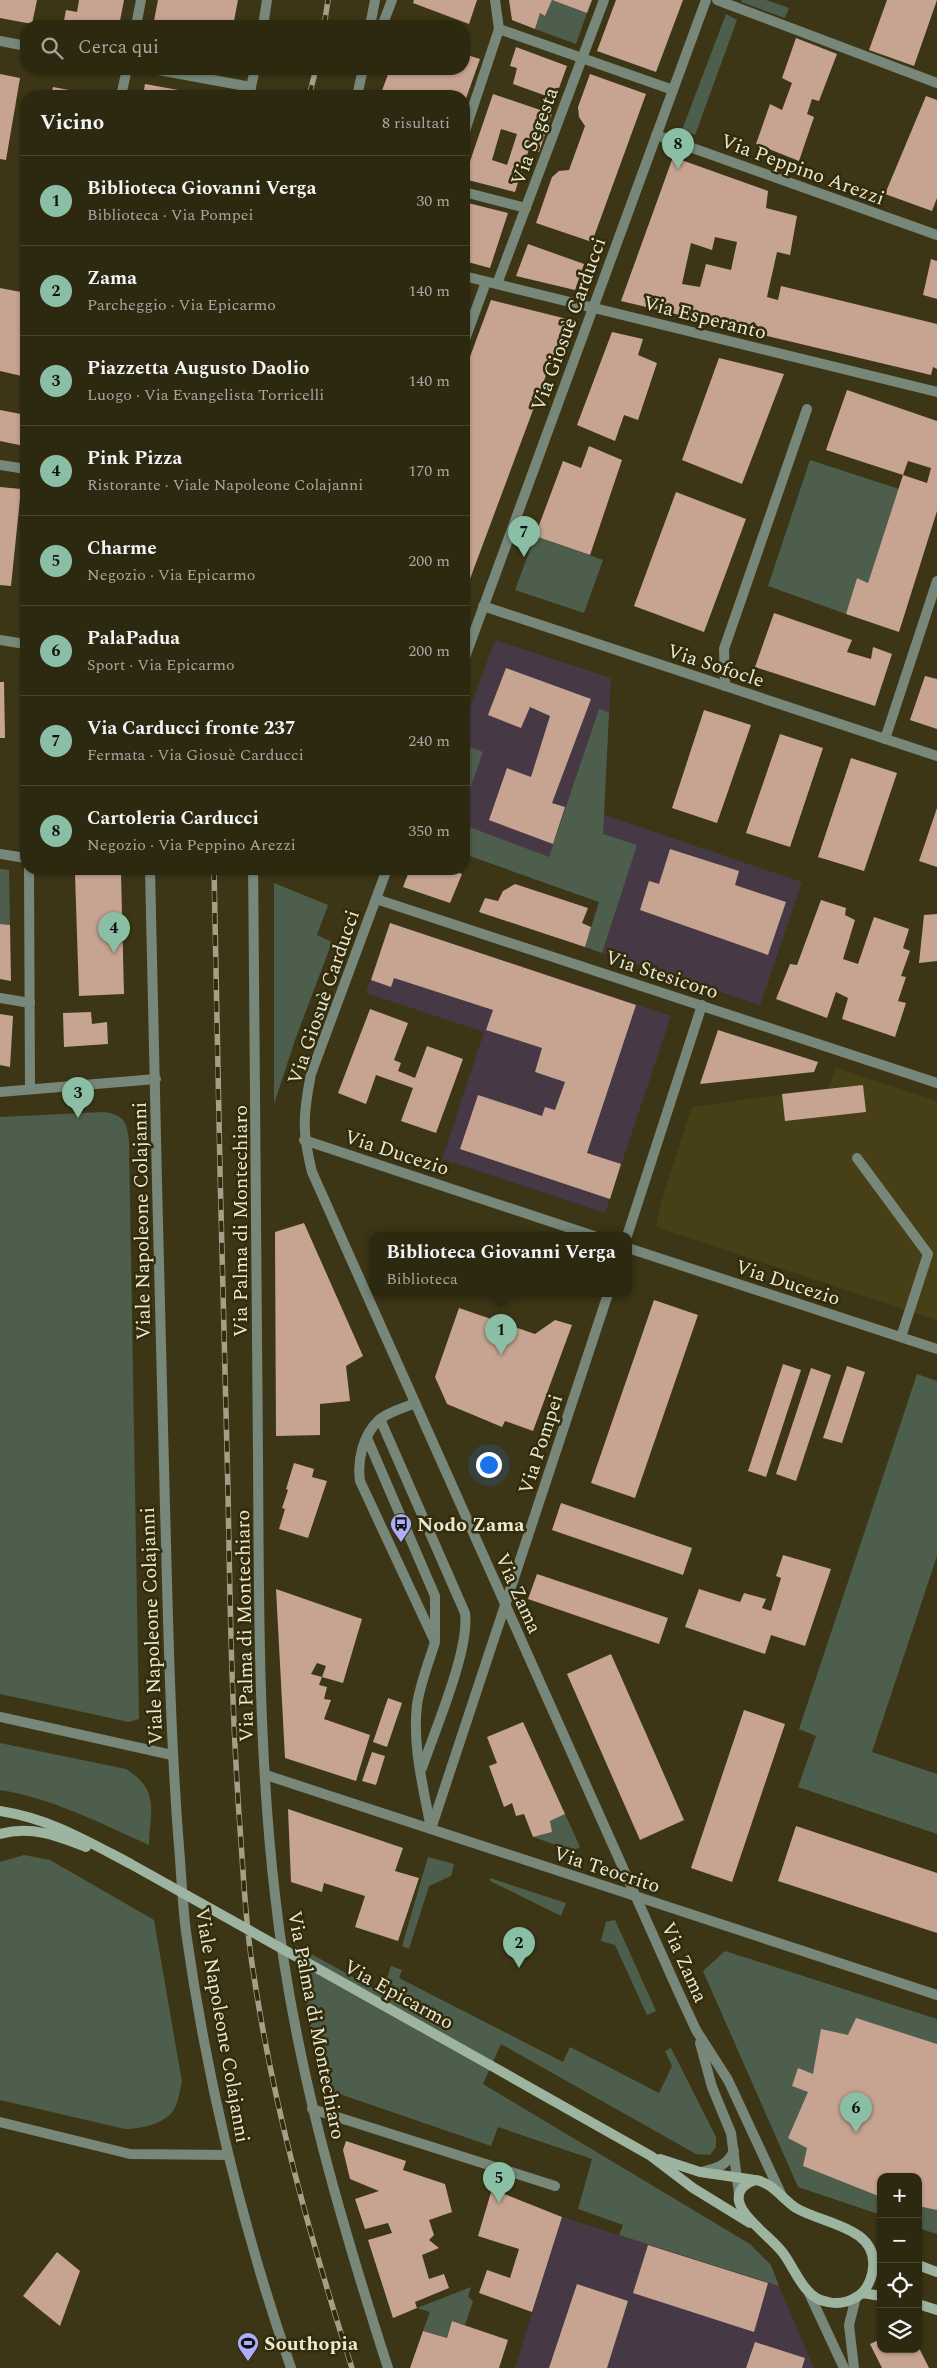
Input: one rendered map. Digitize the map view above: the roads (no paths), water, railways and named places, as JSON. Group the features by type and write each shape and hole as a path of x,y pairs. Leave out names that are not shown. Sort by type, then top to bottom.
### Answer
{"main road":[{"path":"0,1811 28,1815 52,1824 129,1863"},
{"path":"0,1834 22,1830 48,1833 129,1863"},
{"name":"Via Epicarmo","path":"129,1863 651,2156"},
{"path":"651,2156 700,2172 756,2180 770,2185 796,2207 824,2222 858,2234 877,2249"},
{"path":"651,2156 693,2188 761,2229"},
{"path":"756,2180 746,2185 739,2194 741,2207 782,2252 808,2291 818,2299 839,2303 859,2295 877,2296"},
{"path":"859,2295 870,2281 874,2264 867,2243"},
{"path":"922,2266 937,2272"},
{"path":"922,2305 937,2310"}],"street":[{"path":"137,20 141,0"},
{"path":"263,20 267,0"},
{"path":"371,20 375,0"},
{"path":"384,20 392,0"},
{"path":"470,116 499,30 495,0"},
{"name":"Via Segesta","path":"497,284 604,0"},
{"name":"Via Giosuè Carducci","path":"470,643 706,0"},
{"path":"717,0 937,83"},
{"path":"499,30 673,90"},
{"path":"0,41 20,45"},
{"path":"122,90 126,75"},
{"path":"179,75 242,90"},
{"path":"250,90 254,75"},
{"path":"359,90 362,75"},
{"name":"Via Peppino Arezzi","path":"656,135 937,236"},
{"path":"470,194 526,208"},
{"name":"Via Esperanto","path":"470,278 937,392"},
{"path":"470,326 486,282"},
{"path":"725,686 724,649 808,409"},
{"path":"0,465 20,468"},
{"path":"885,738 937,581"},
{"name":"Via Sofocle","path":"483,606 937,756"},
{"path":"0,640 20,643"},
{"path":"0,854 20,857"},
{"path":"29,875 30,1089"},
{"name":"Viale Napoleone Colajanni","path":"150,875 161,1383 172,1755 186,1930 212,2084 228,2155 273,2317 291,2368"},
{"name":"Via Palma di Montechiaro","path":"253,875 258,1154 260,1680 275,1896 312,2109 343,2227 388,2368"},
{"name":"Via Giosuè Carducci","path":"304,1140 304,1107 311,1074 385,875"},
{"name":"Via Stesicoro","path":"376,899 937,1083"},
{"path":"0,998 30,1002"},
{"path":"629,1232 702,1005"},
{"path":"0,1092 156,1079"},
{"name":"Via Ducezio","path":"304,1140 582,1232"},
{"name":"Via Zama","path":"304,1140 312,1172 324,1202 696,2030"},
{"path":"857,1158 928,1254 901,1337"},
{"name":"Via Ducezio","path":"632,1249 937,1349"},
{"name":"Via Pompei","path":"432,1829 607,1297"},
{"path":"415,1403 380,1419 367,1438 360,1455 360,1481 435,1642"},
{"path":"380,1419 466,1618 462,1649 421,1772"},
{"path":"367,1438 436,1596 435,1642 418,1705 417,1730 421,1772 432,1829"},
{"path":"0,1717 172,1755"},
{"name":"Via Teocrito","path":"266,1775 937,1996"},
{"path":"696,2030 712,2087 731,2133 739,2194"},
{"path":"696,2030 728,2080 782,2196"},
{"path":"312,2109 555,2186"},
{"path":"0,2122 130,2154 228,2155"},
{"path":"700,2172 719,2168 728,2162 734,2151"},
{"path":"808,2291 844,2368"},
{"path":"854,2368 849,2324 859,2295"}],"railway":[{"path":"325,20 328,0"},
{"path":"311,90 314,75"},
{"path":"214,875 232,1667 235,1754 247,1922 261,2021 282,2121 307,2221 352,2368"}],"place":[{"name":"Cartoleria Carducci","path":"678,169"},
{"name":"Via Carducci fronte 237","path":"524,557"},
{"name":"Pink Pizza","path":"114,953"},
{"name":"Piazzetta Augusto Daolio","path":"78,1118"},
{"name":"Biblioteca Giovanni Verga","path":"501,1355"},
{"name":"Nodo Zama","path":"401,1543"},
{"name":"Zama","path":"519,1968"},
{"name":"PalaPadua","path":"856,2133"},
{"name":"Charme","path":"499,2203"},
{"name":"Southopia","path":"248,2362"}]}
